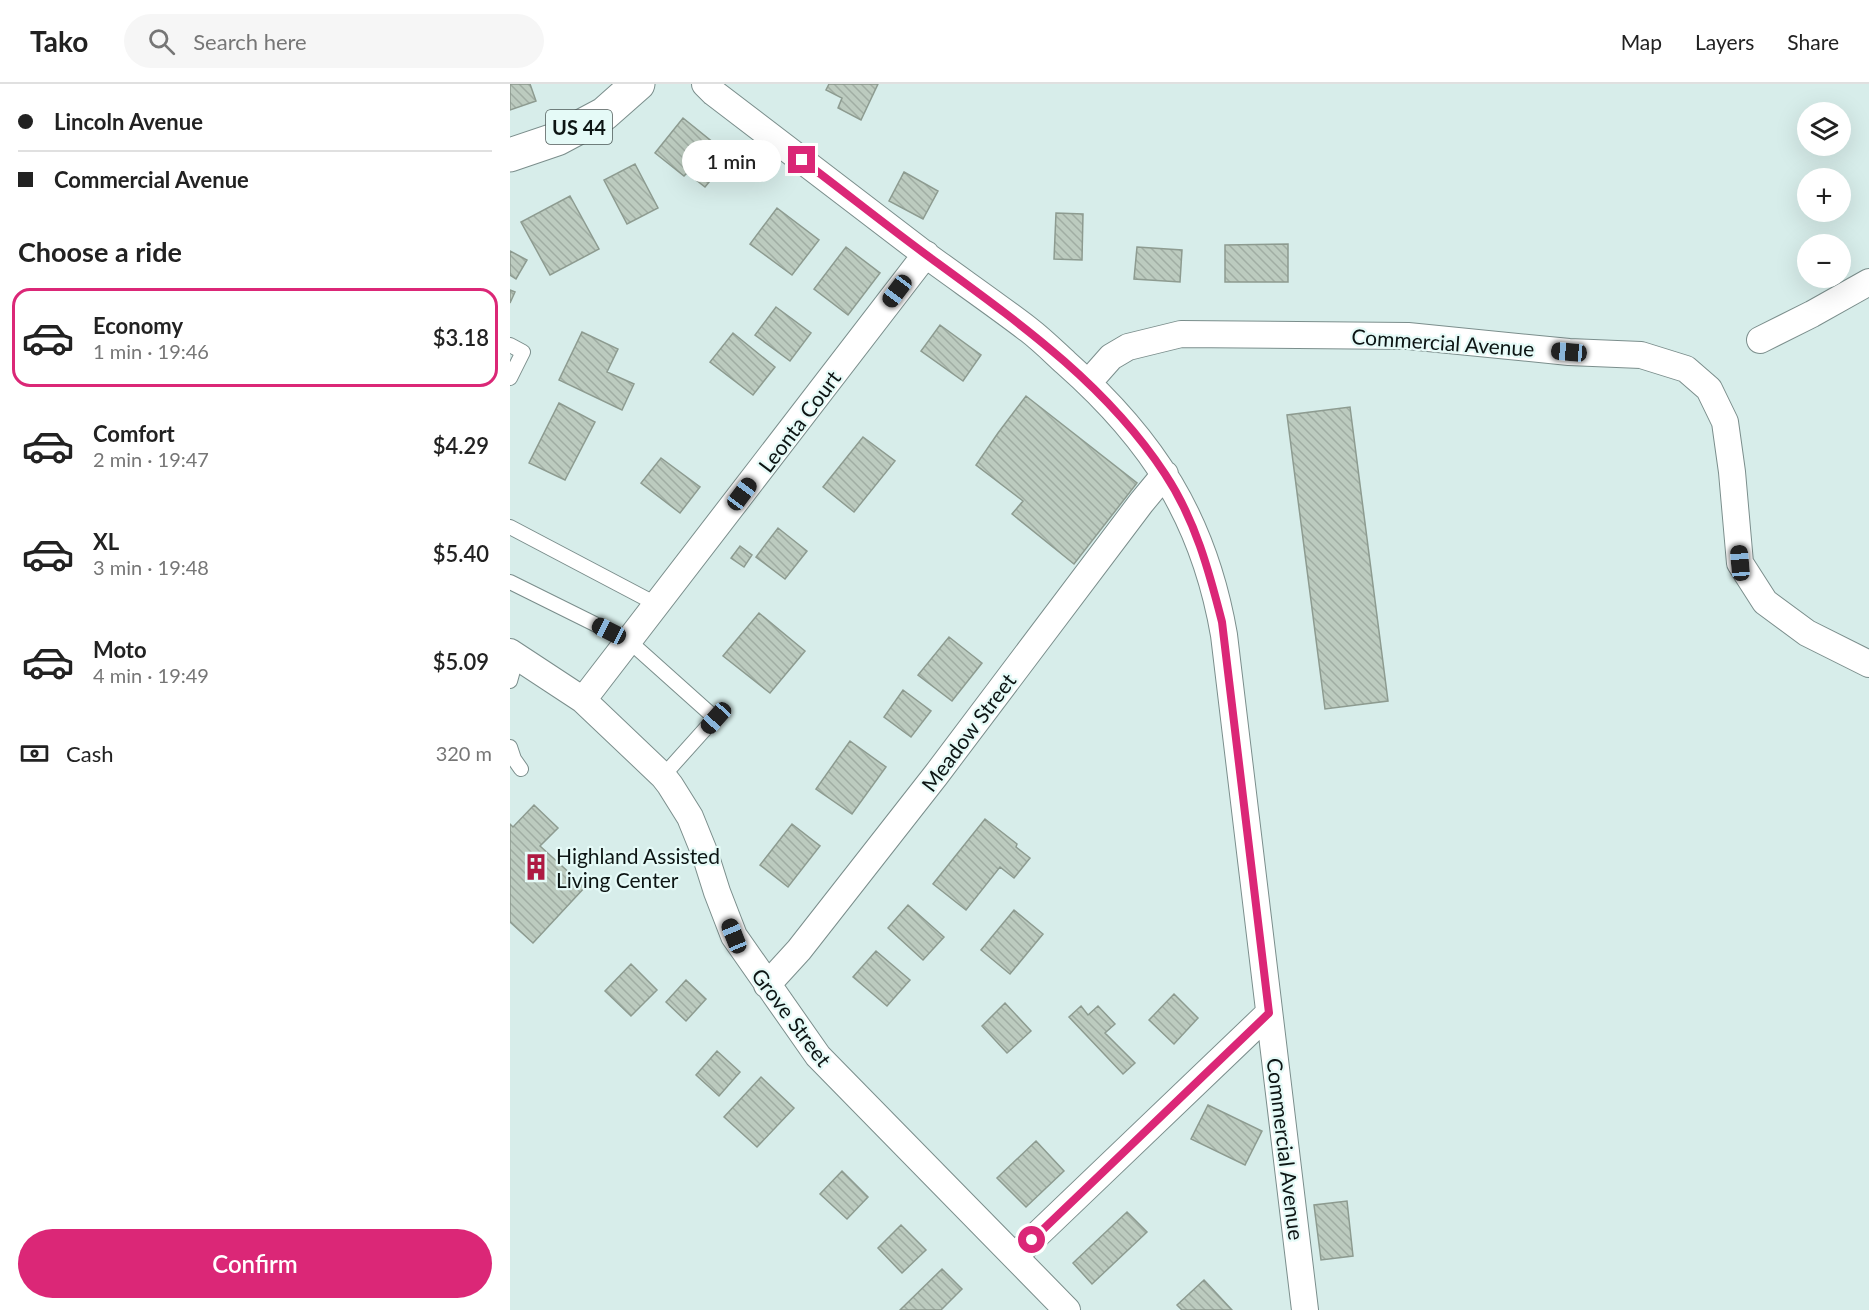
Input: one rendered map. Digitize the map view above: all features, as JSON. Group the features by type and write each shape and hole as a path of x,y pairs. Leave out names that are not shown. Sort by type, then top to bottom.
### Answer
{"main road":[{"name":"US 44","path":"510,155 557,139 604,114 638,84"}],"street":[{"name":"Commercial Avenue","path":"705,84 1030,332 1088,383 1143,442 1165,474 1190,521 1209,572 1222,622 1305,1310"},
{"name":"Leonta Court","path":"583,700 926,254"},
{"path":"1761,340 1869,282"},
{"name":"Commercial Avenue","path":"1088,383 1111,357 1128,346 1181,334 1408,336 1569,352 1641,355 1686,369 1709,389 1725,422 1740,563 1765,602 1807,633 1869,664"},
{"name":"Meadow Street","path":"767,985 799,950 936,775 1165,474"},
{"name":"Grove Street","path":"513,654 583,700 663,776 690,817 734,936 818,1056 1067,1310"},
{"path":"1015,1256 1269,1013"}],"lane":[{"path":"510,345 523,352 510,378"},
{"path":"510,527 658,605"},
{"path":"510,582 628,641 716,718 663,776"},
{"path":"510,681 513,654"},
{"path":"510,747 520,769"}],"building":[{"path":"510,84 530,84 536,101 510,110"},
{"path":"829,84 878,84 861,120 838,108 842,98 826,90"},
{"path":"683,118 715,144 712,154 724,164 705,187 687,173 684,176 655,153"},
{"path":"635,164 658,208 627,224 604,180"},
{"path":"904,172 938,191 923,219 889,201"},
{"path":"570,196 599,249 550,275 521,222"},
{"path":"777,208 819,240 792,275 750,244"},
{"path":"1056,213 1083,214 1082,260 1054,259"},
{"path":"1288,244 1288,282 1225,282 1225,245"},
{"path":"846,247 880,273 848,315 814,289"},
{"path":"1137,247 1182,250 1180,282 1134,279"},
{"path":"510,251 527,260 516,279 510,275"},
{"path":"510,290 515,292 510,303"},
{"path":"776,307 811,333 790,361 755,335"},
{"path":"940,325 981,355 963,381 921,351"},
{"path":"582,332 618,349 607,372 634,384 622,410 559,380"},
{"path":"733,333 775,367 753,395 710,362"},
{"path":"1026,396 1137,483 1074,564 1012,514 1023,501 976,465"},
{"path":"559,403 595,422 565,480 529,463"},
{"path":"1350,407 1388,701 1325,709 1287,415"},
{"path":"863,437 895,461 854,512 823,487"},
{"path":"661,458 700,487 680,513 641,483"},
{"path":"778,528 807,551 785,579 756,557"},
{"path":"740,546 752,555 744,567 731,558"},
{"path":"759,613 805,651 770,693 723,656"},
{"path":"949,637 982,663 952,701 918,675"},
{"path":"903,690 931,711 911,737 884,717"},
{"path":"850,741 886,767 852,814 816,789"},
{"name":"Highland Assisted Living Center","path":"534,805 558,828 540,846 585,887 533,943 510,922 510,824 513,827"},
{"path":"985,819 1017,844 1016,847 1030,858 1014,878 1000,867 966,910 933,884"},
{"path":"792,824 820,846 788,887 760,865"},
{"path":"908,905 944,937 923,960 888,928"},
{"path":"1014,910 1043,934 1010,974 981,950"},
{"path":"876,951 910,980 887,1006 853,977"},
{"path":"631,964 657,990 631,1016 605,991"},
{"path":"686,980 706,999 686,1021 666,1002"},
{"path":"1174,994 1198,1018 1174,1044 1149,1020"},
{"path":"1005,1003 1031,1031 1007,1053 982,1026"},
{"path":"1081,1006 1088,1015 1098,1006 1115,1024 1105,1033 1135,1063 1123,1074 1069,1017"},
{"path":"717,1051 740,1072 719,1096 696,1075"},
{"path":"761,1077 794,1108 757,1147 724,1117"},
{"path":"1208,1105 1262,1131 1245,1165 1191,1139"},
{"path":"1036,1141 1064,1171 1026,1207 997,1178"},
{"path":"842,1171 868,1197 847,1219 820,1194"},
{"path":"1347,1201 1353,1256 1321,1260 1314,1205"},
{"path":"1127,1212 1147,1232 1092,1284 1073,1263"},
{"path":"901,1225 926,1250 902,1273 878,1248"},
{"path":"942,1269 962,1289 941,1310 900,1310"},
{"path":"1204,1280 1232,1310 1182,1310 1177,1305"}],"place":[{"name":"Highland Assisted Living Center","path":"536,867"}],"route":[{"path":"802,160 1030,332 1088,383 1127,423 1161,468 1181,502 1209,572 1222,622 1269,1013 1032,1240"}]}
